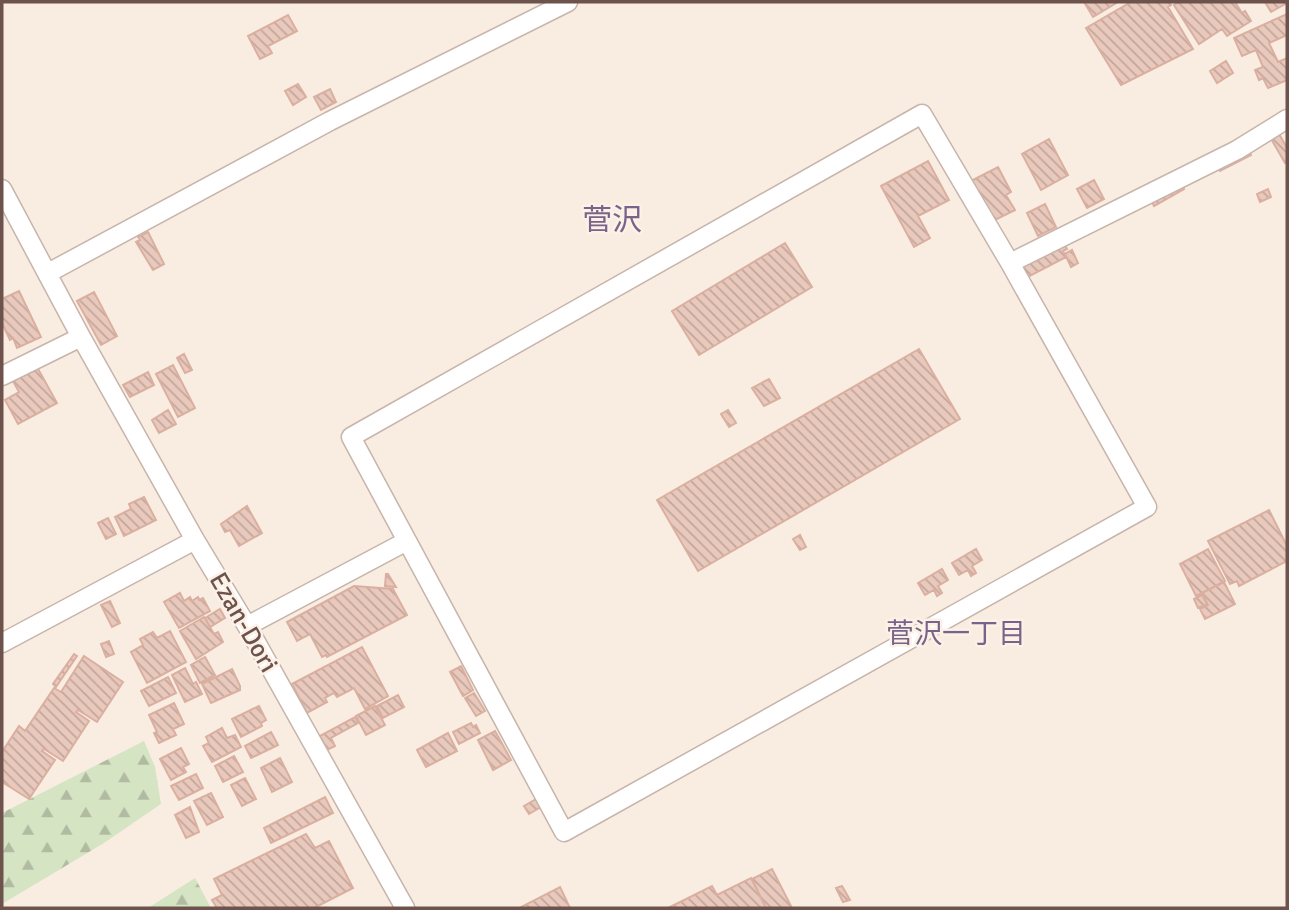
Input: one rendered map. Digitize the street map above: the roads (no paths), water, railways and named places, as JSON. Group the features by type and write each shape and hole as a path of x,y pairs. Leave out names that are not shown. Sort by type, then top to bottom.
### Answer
{"street":[{"path":"2,189 48,273 330,121 568,2"},
{"path":"922,114 1010,263 1147,507 564,832 351,437 922,114"},
{"path":"1010,263 1237,150 1287,119"},
{"name":"Ezan-Dori","path":"48,273 195,540 247,626 405,908"},
{"path":"2,376 81,337"},
{"path":"2,643 195,540"},
{"path":"247,626 407,541"}],"district":[{"name":"菅沢","path":"612,220"},
{"name":"菅沢一丁目","path":"956,633"}]}
